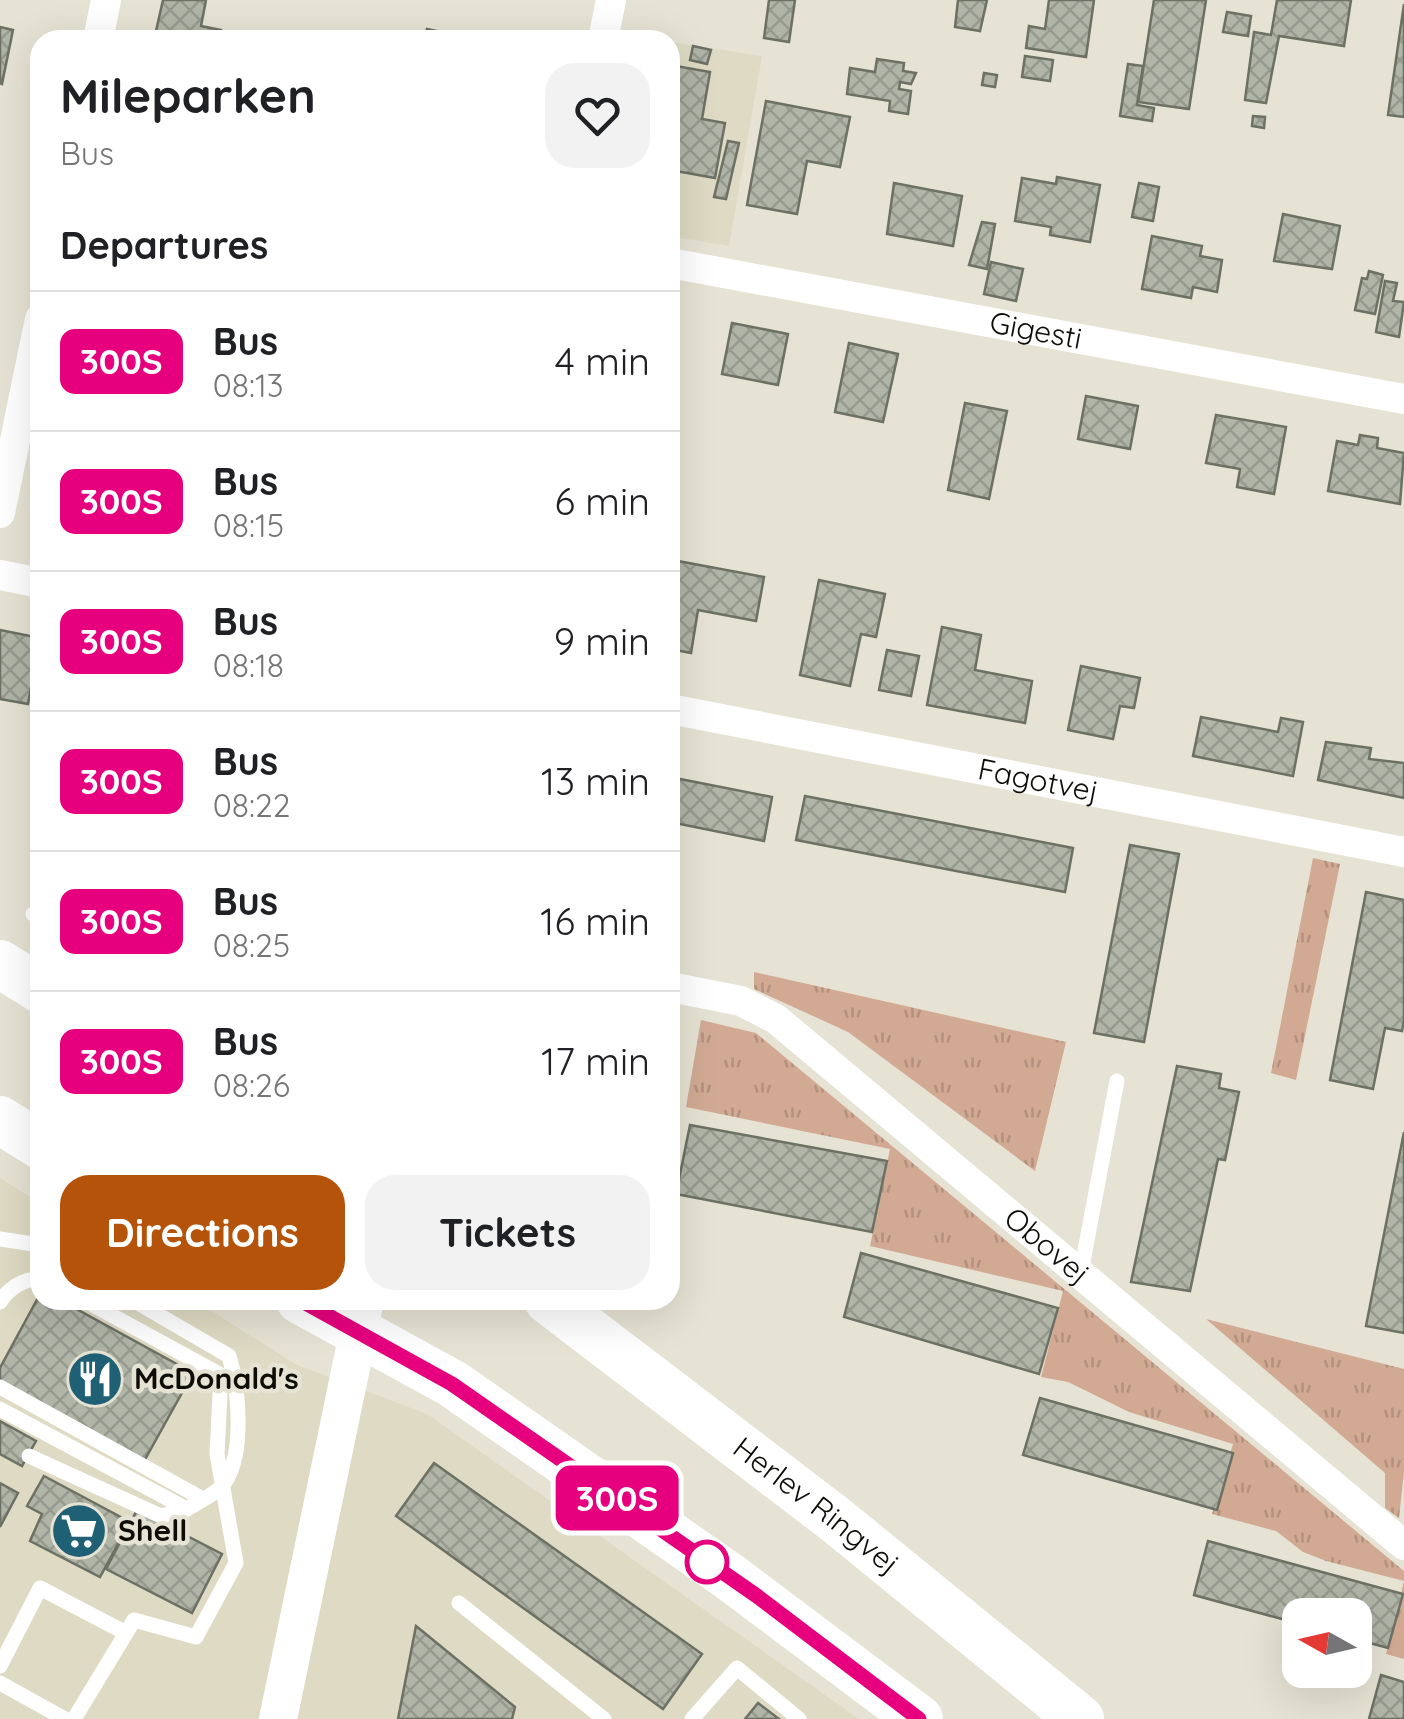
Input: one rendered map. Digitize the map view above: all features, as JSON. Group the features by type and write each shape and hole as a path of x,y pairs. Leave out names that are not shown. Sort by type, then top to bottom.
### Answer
{"main road":[{"path":"0,964 30,982"},
{"path":"0,1120 30,1139"},
{"name":"Herlev Ringvej","path":"561,1310 836,1520 1080,1719"},
{"path":"362,1316 415,1360 798,1626 919,1719"}],"street":[{"path":"100,30 106,0"},
{"path":"605,30 611,0"},
{"name":"Gigesti","path":"680,265 1404,398"},
{"path":"0,513 30,368"},
{"path":"0,575 30,581"},
{"name":"Fagotvej","path":"680,710 1404,852"},
{"name":"Obovej","path":"680,990 740,1001 776,1019 1404,1545"},
{"path":"278,1719 362,1316"}],"lane":[{"path":"1081,1272 1117,1081"},
{"path":"0,1240 30,1244"},
{"path":"0,1302 30,1280"},
{"path":"74,1719 134,1620 196,1637 236,1564 218,1454 222,1375 102,1310"},
{"path":"29,1456 161,1516 187,1509 223,1486 234,1456 240,1391 229,1356 151,1310"},
{"path":"0,1387 204,1498"},
{"path":"0,1410 187,1509"},
{"path":"0,1666 40,1588 126,1634"},
{"path":"460,1603 604,1719"},
{"path":"692,1719 737,1668 799,1719"},
{"path":"0,1683 65,1719"}],"shaded area":[{"path":"680,44 762,56 729,246 680,238"},
{"path":"0,1178 30,1197 30,1310 210,1310 297,1365 427,1414 859,1719 0,1719"}],"green space":[{"path":"1313,858 1340,864 1296,1080 1271,1073"},
{"path":"754,972 1066,1042 1035,1171 848,1032 754,989"},
{"path":"701,1020 756,1033 1404,1571 1404,1581 1326,1561 1303,1552 1276,1531 1212,1514 1233,1444 1129,1412 1068,1382 1041,1377 1063,1291 870,1246 890,1149 686,1107"},
{"path":"1206,1319 1404,1369 1404,1472 1399,1518 1385,1508 1385,1473"},
{"path":"1404,1581 1404,1659 1386,1654"}],"building":[{"path":"163,0 206,0 201,26 221,30 156,30"},
{"path":"769,0 795,0 789,42 764,38"},
{"path":"958,0 987,0 980,31 955,27"},
{"path":"1049,0 1094,0 1086,57 1026,48 1029,26 1045,29"},
{"path":"1154,0 1206,0 1189,109 1138,102"},
{"path":"1277,0 1351,0 1344,46 1279,36 1266,103 1245,100 1254,32 1271,35"},
{"path":"1404,4 1404,117 1388,115"},
{"path":"1227,12 1251,16 1248,36 1223,32"},
{"path":"0,27 13,30 2,84 0,83"},
{"path":"693,46 711,50 707,64 690,60"},
{"path":"1025,56 1053,60 1050,81 1022,77"},
{"path":"877,59 904,63 903,71 916,73 911,84 900,82 899,89 911,91 908,114 889,111 890,101 847,94 850,68 875,72"},
{"path":"1128,64 1143,66 1137,105 1154,108 1152,121 1120,116"},
{"path":"680,67 710,72 702,119 725,123 715,178 680,172"},
{"path":"984,73 997,75 995,87 982,85"},
{"path":"766,101 850,117 840,167 807,161 797,214 747,205"},
{"path":"1253,116 1265,117 1264,128 1252,126"},
{"path":"728,141 739,143 726,199 714,197"},
{"path":"1057,177 1100,185 1090,242 1050,235 1051,227 1015,221 1022,178 1056,184"},
{"path":"894,183 962,196 953,246 887,234"},
{"path":"1139,183 1159,187 1153,221 1132,217"},
{"path":"1283,214 1340,226 1332,269 1274,261"},
{"path":"982,222 995,224 987,269 969,265"},
{"path":"1152,236 1202,246 1200,256 1222,260 1217,292 1193,287 1191,298 1142,289"},
{"path":"991,262 1023,269 1016,301 984,294"},
{"path":"1369,271 1383,275 1375,314 1355,310 1362,278 1367,279"},
{"path":"1385,281 1397,283 1393,301 1404,302 1399,337 1376,332"},
{"path":"732,323 788,334 778,385 722,374"},
{"path":"849,343 898,354 883,422 835,412"},
{"path":"1086,396 1138,406 1130,449 1078,439"},
{"path":"965,403 1007,411 989,499 948,490"},
{"path":"1216,415 1286,427 1274,494 1237,487 1240,469 1206,463"},
{"path":"1360,435 1378,438 1377,448 1404,453 1400,504 1328,491 1337,441 1358,445"},
{"path":"680,561 764,577 756,621 698,610 691,653 680,651"},
{"path":"819,580 885,594 876,637 861,634 850,686 800,675"},
{"path":"942,627 981,635 975,670 1032,681 1025,723 927,705"},
{"path":"0,630 30,636 28,704 0,699"},
{"path":"887,650 919,656 911,696 879,690"},
{"path":"1081,666 1140,678 1134,708 1120,706 1113,739 1068,730"},
{"path":"1201,717 1278,732 1281,718 1303,722 1293,776 1193,756"},
{"path":"1326,742 1371,748 1369,759 1404,763 1404,798 1318,780"},
{"path":"680,779 772,797 764,841 680,824"},
{"path":"805,796 1073,848 1065,892 796,840"},
{"path":"1130,845 1179,854 1144,1042 1094,1033"},
{"path":"1366,892 1404,900 1404,1021 1402,1031 1385,1028 1373,1089 1330,1080"},
{"path":"1177,1066 1221,1074 1219,1088 1239,1092 1225,1160 1218,1159 1190,1291 1131,1282"},
{"path":"690,1125 887,1161 872,1232 680,1195"},
{"path":"1404,1132 1404,1333 1366,1326"},
{"path":"861,1253 1058,1308 1039,1374 844,1317"},
{"name":"McDonald's","path":"31,1310 78,1310 193,1373 143,1463 0,1384 0,1368"},
{"path":"1040,1398 1233,1453 1217,1510 1023,1455"},
{"path":"0,1421 36,1441 22,1466 0,1454"},
{"path":"434,1463 702,1654 663,1709 396,1516"},
{"name":"Shell","path":"44,1476 130,1522 100,1577 30,1541 42,1514 27,1506"},
{"path":"0,1483 18,1493 0,1527"},
{"path":"137,1510 222,1554 192,1613 106,1569"},
{"path":"1208,1541 1403,1594 1388,1648 1372,1644 1372,1598 1282,1598 1282,1619 1194,1595"},
{"path":"416,1626 515,1707 512,1719 398,1719"},
{"path":"1381,1675 1404,1682 1404,1719 1369,1719"},
{"path":"758,1703 779,1719 745,1719"}],"bus line":[{"name":"300S","path":"318,1310 415,1360 452,1384 757,1596 919,1719"}],"place":[{"name":"McDonald's","path":"95,1379"},
{"name":"Shell","path":"79,1531"}]}
